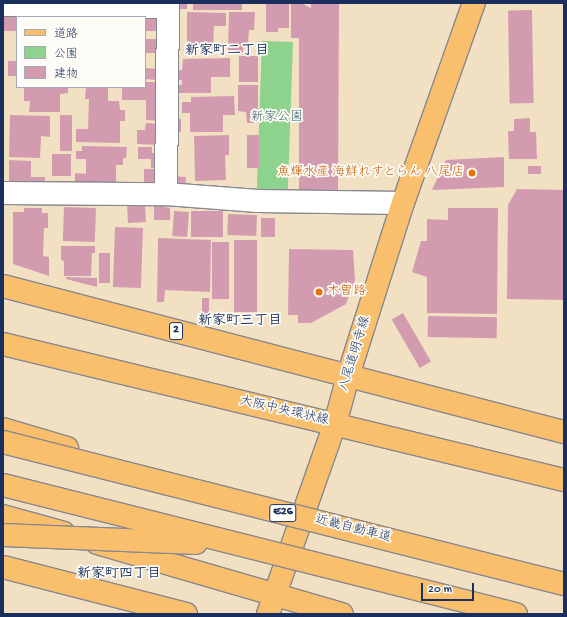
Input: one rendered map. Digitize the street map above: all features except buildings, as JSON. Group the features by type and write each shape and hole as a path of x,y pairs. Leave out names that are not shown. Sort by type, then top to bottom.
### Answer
{"main road":[{"name":"八尾道明寺線","path":"268,614 335,424 348,376 403,203 474,3"},
{"name":"2","path":"3,286 564,432"},
{"path":"3,334 50,356"},
{"name":"大阪中央環状線","path":"3,344 564,480"},
{"path":"3,429 122,464 216,496"},
{"name":"近畿自動車道","path":"3,442 564,584"},
{"path":"527,471 564,476"},
{"path":"3,485 516,614"},
{"path":"3,516 342,614"},
{"path":"3,535 241,545"},
{"path":"3,567 186,614"}],"street":[{"path":"3,6 168,5 166,194"},
{"path":"3,193 166,194 258,201 403,203"}],"green space":[{"name":"新家公園","path":"262,41 293,42 288,195 257,194"}],"place":[{"name":"魚輝水産 海鮮れすとらん 八尾店","path":"472,173"},
{"name":"木曽路","path":"319,292"}],"district":[{"name":"新家町二丁目","path":"227,52"},
{"name":"新家町三丁目","path":"240,322"},
{"name":"新家町四丁目","path":"119,575"}]}
